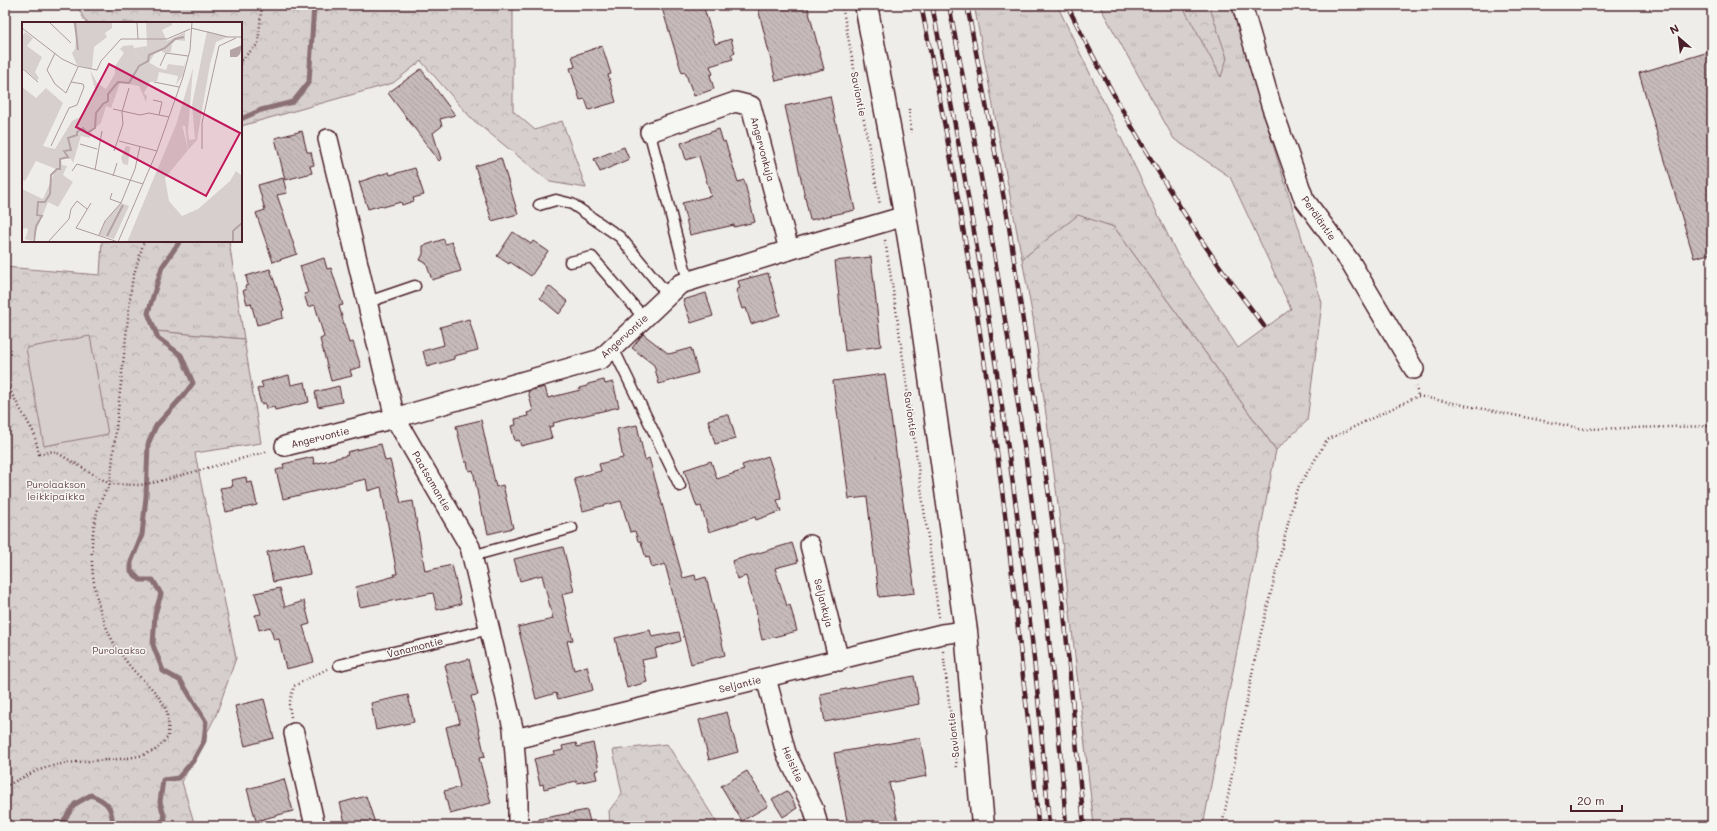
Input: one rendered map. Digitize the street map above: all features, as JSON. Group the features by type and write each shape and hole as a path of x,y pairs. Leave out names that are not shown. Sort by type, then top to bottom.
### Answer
{"main road":[{"path":"866,5 919,300 966,631 983,826"}],"street":[{"name":"Peräläntie","path":"1242,5 1270,105 1304,199 1351,263 1414,370"},
{"name":"Angervonkuja","path":"650,135 735,102 751,106 789,250"},
{"name":"Paatsamantie","path":"328,139 395,418 470,547 513,728 518,826"},
{"name":"Angervontie","path":"285,446 395,418 601,359 680,284 905,216"},
{"name":"Seljankuja","path":"810,545 839,661"},
{"name":"Seljantie","path":"514,738 839,661 942,634 966,631"},
{"name":"Heisitie","path":"766,678 786,753 814,810 818,826"},
{"path":"294,733 315,826"}],"lane":[{"path":"650,135 688,281"},
{"path":"539,205 556,200 572,204 620,237 668,295"},
{"path":"570,262 592,258 644,318"},
{"path":"368,302 415,286"},
{"path":"613,348 680,486"},
{"path":"472,556 572,528"},
{"name":"Vanamontie","path":"339,665 490,629"}],"path":[{"path":"242,59 258,44 262,5"},
{"name":"Saviontie","path":"842,5 883,222 942,634 957,774"},
{"path":"5,787 19,778 61,764 110,760 145,754 157,748 168,737 168,717 160,698 145,680 129,666 117,648 108,628 97,598 92,566 92,534 102,495 110,484 132,281 144,242"},
{"path":"5,382 34,433 39,454 54,451 110,484 140,485 157,482 285,446"},
{"path":"1222,826 1257,649 1296,491 1327,440 1418,396 1584,429 1712,426"},
{"path":"294,733 289,705 294,686 322,670 339,665"}],"green space":[{"path":"77,5 513,5 513,111 535,130 562,121 586,188 550,182 472,119 421,61 393,83 242,126 242,22 86,22"},
{"path":"974,5 1057,5 1177,254 1238,348 1291,309 1230,177 1174,139 1099,5 1234,5 1271,138 1322,303 1307,421 1276,450 1114,227 1078,216 1022,259"},
{"path":"1182,5 1209,5 1227,58 1221,77"},
{"path":"1078,215 1114,227 1276,450 1203,826 1094,826 1057,496 1033,318 1022,259"},
{"name":"Purolaakso","path":"102,242 178,242 162,267 148,313 155,331 244,339 261,443 195,453 236,658 216,715 182,782 195,826 5,826 5,267 100,275"},
{"path":"178,242 229,242 244,339 155,331 148,313 162,267"},
{"path":"90,336 108,434 44,446 26,348"},
{"path":"667,744 719,826 610,826 609,811 622,793 613,750"}],"building":[{"path":"661,5 703,5 715,44 731,39 735,53 731,55 733,59 710,66 713,74 710,75 714,89 694,96 685,72 682,73"},
{"path":"770,5 807,5 824,69 776,81 758,8"},
{"path":"602,46 611,74 608,75 616,102 589,110 585,99 580,100 570,68 575,67 572,56"},
{"path":"1712,51 1712,253 1694,258 1639,73"},
{"path":"421,69 455,115 440,119 442,126 433,133 441,159 439,161 388,93"},
{"path":"830,96 855,210 810,220 785,106"},
{"path":"719,129 723,142 725,141 738,182 744,180 755,222 690,235 682,203 711,196 699,156 686,160 681,143"},
{"path":"302,131 307,152 311,152 314,165 310,166 312,173 285,180 275,138"},
{"path":"624,147 629,159 600,172 594,159"},
{"path":"501,158 518,214 492,221 475,166"},
{"path":"415,168 424,195 413,198 414,201 402,205 401,202 368,209 359,182 389,172 390,175"},
{"path":"283,178 287,193 277,195 297,254 273,262 256,213 265,210 258,185"},
{"path":"513,232 531,244 533,241 548,251 531,276 510,262 509,264 497,256"},
{"path":"444,239 445,244 452,242 461,271 432,280 426,263 420,260 423,254 423,246"},
{"path":"871,257 881,346 845,351 835,261"},
{"path":"324,258 327,269 331,268 343,305 339,306 349,343 353,342 361,367 350,370 352,376 331,381 320,339 324,337 315,305 308,307 304,294 308,293 300,266"},
{"path":"270,269 284,310 282,311 283,318 257,325 251,303 247,304 243,290 246,290 245,286 248,285 246,276"},
{"path":"768,273 780,315 751,324 746,308 742,309 736,290 740,288 738,281"},
{"path":"549,286 568,302 559,314 540,298"},
{"path":"706,293 713,316 691,323 683,300"},
{"path":"469,319 478,350 454,356 454,359 427,367 423,351 444,345 440,327"},
{"path":"643,334 669,354 691,348 698,373 659,384 654,365 632,348"},
{"path":"885,374 915,593 879,597 867,497 849,499 833,381"},
{"path":"289,375 291,385 305,382 309,402 275,410 274,407 266,409 265,403 261,404 257,389 263,387 261,382"},
{"path":"604,380 605,384 613,382 619,407 553,423 554,426 549,427 552,438 521,446 519,440 515,441 511,426 516,425 515,419 528,416 527,413 533,411 528,391 545,387 548,398 580,390 579,388 587,386 588,384"},
{"path":"339,386 342,402 318,407 315,392"},
{"path":"723,415 729,415 736,439 715,444 708,420"},
{"path":"481,420 496,487 503,485 513,528 488,534 484,516 482,516 473,470 469,471 467,462 465,462 456,426"},
{"path":"637,425 645,460 649,458 683,578 695,575 696,580 706,577 725,655 691,664 665,564 652,568 649,557 646,558 641,542 638,541 635,531 630,532 621,501 583,511 574,478 601,471 599,464 623,458 617,429"},
{"path":"381,444 385,461 390,460 401,503 413,501 425,571 452,565 461,604 437,610 433,593 360,607 356,587 395,576 394,574 397,574 381,487 368,491 366,479 283,499 276,470 284,468 283,464 313,457 314,464 348,455 347,452"},
{"path":"768,456 780,491 781,499 777,500 781,511 756,520 755,517 709,532 701,506 697,507 684,470 711,461 717,479 744,470 742,465"},
{"path":"246,477 247,483 252,482 257,505 226,512 220,488 233,486 231,480"},
{"path":"304,543 310,574 273,582 267,552"},
{"path":"792,543 798,562 775,568 787,606 790,605 797,631 762,640 757,613 746,576 737,579 732,561"},
{"path":"563,547 574,591 562,594 573,640 567,641 574,670 587,666 593,690 558,699 556,693 536,699 518,627 553,619 542,575 520,581 514,559"},
{"path":"280,588 285,607 304,601 310,624 303,626 314,662 286,669 279,639 274,640 270,627 259,630 255,615 261,614 255,593"},
{"path":"650,630 652,637 679,632 681,641 655,649 657,657 642,660 647,682 627,688 615,638"},
{"path":"469,659 478,695 471,696 485,757 479,758 491,803 450,814 444,791 460,787 446,727 460,723 445,665"},
{"path":"914,676 919,704 825,722 820,694"},
{"path":"408,695 414,722 376,730 371,703"},
{"path":"264,699 274,738 245,746 235,706"},
{"path":"727,712 738,752 709,760 699,720"},
{"path":"920,738 927,776 889,783 899,826 848,826 834,753"},
{"path":"576,743 577,747 593,743 599,770 595,771 597,779 577,783 576,781 544,789 543,784 540,785 534,759 555,754 554,752 563,750 562,746"},
{"path":"747,771 768,806 742,821 721,786"},
{"path":"284,779 293,811 256,821 247,789"},
{"path":"787,791 797,808 783,817 772,799"},
{"path":"366,796 376,826 346,826 340,803"},
{"path":"587,810 591,826 539,826 539,819"}],"waterway":[{"path":"242,119 261,110 293,102 309,82 314,5"},
{"path":"154,826 165,819 160,802 163,780 178,778 193,761 204,741 206,722 181,681 163,671 153,645 155,614 161,594 153,580 140,580 131,571 131,562 142,535 146,497 148,444 156,426 193,383 181,355 158,338 148,313 162,267 179,242"},
{"path":"60,826 75,804 91,795 101,800 108,806 112,814 113,826"}],"railway":[{"path":"921,5 938,88 968,256 993,424 1032,751 1038,826"},
{"path":"932,5 970,209 1003,414 1030,619 1049,826"},
{"path":"949,5 987,212 1026,459 1056,703 1066,826"},
{"path":"967,5 1008,220 1049,496 1063,601 1084,826"},
{"path":"1067,5 1129,122 1180,207 1222,270 1264,326"}],"park label":[{"name":"Purolaakson leikkipaikka","path":"56,490"}]}
